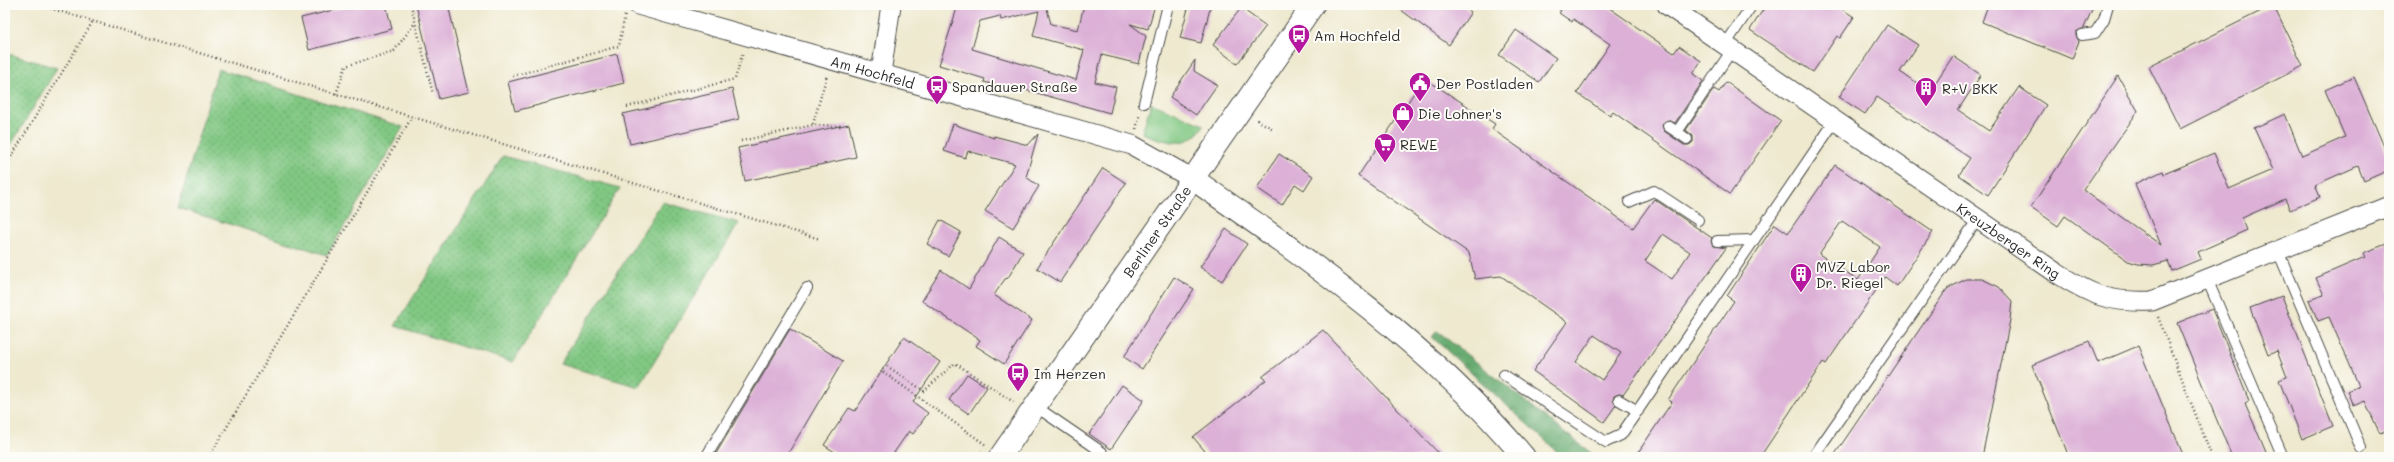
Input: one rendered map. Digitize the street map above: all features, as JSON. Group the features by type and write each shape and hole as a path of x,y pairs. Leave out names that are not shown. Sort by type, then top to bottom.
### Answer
{"main road":[{"name":"Berliner Straße","path":"1001,456 1313,5"},
{"path":"1193,179 1289,245 1376,312 1418,348 1496,424 1524,457"},
{"path":"1496,424 1538,457"}],"street":[{"path":"881,73 891,5"},
{"name":"Kreuzberger Ring","path":"1667,5 2055,272 2096,296 2126,302 2152,301 2389,206"},
{"name":"Am Hochfeld","path":"632,8 747,36 831,59 1132,145 1193,179"}],"lane":[{"path":"1144,103 1168,5"},
{"path":"1677,132 1752,5"},
{"path":"2082,35 2095,33 2104,19 2108,5"},
{"path":"1504,375 1606,442 1622,435 1835,121"},
{"path":"1668,126 1686,139"},
{"path":"1628,202 1654,191 1698,220"},
{"path":"1813,457 1978,219"},
{"path":"1717,241 1754,240"},
{"path":"2278,251 2361,448"},
{"path":"2207,279 2283,457"},
{"path":"706,457 807,288"},
{"path":"1619,400 1638,411"},
{"path":"1033,410 1102,452"}],"path":[{"path":"39,5 820,239"},
{"path":"411,5 433,94"},
{"path":"513,76 619,46 632,8"},
{"path":"5,167 93,21"},
{"path":"336,94 346,66 394,51 416,23"},
{"path":"627,107 735,79 747,36"},
{"path":"813,124 831,59"},
{"path":"1132,145 1144,103"},
{"path":"209,457 412,117"},
{"path":"741,141 813,124 842,126"},
{"path":"5,153 12,155"},
{"path":"2152,301 2212,457"},
{"path":"887,366 924,391 955,363 1033,410"},
{"path":"883,372 1001,456"}],"green space":[{"path":"5,53 57,68 5,155"},
{"path":"218,69 403,127 327,255 178,208"},
{"path":"1151,103 1204,125 1198,133 1184,141 1168,141 1142,133"},
{"path":"503,156 620,188 513,362 395,326"},
{"path":"662,202 739,223 639,387 560,364"},
{"path":"1437,331 1596,457 1563,457 1432,337"}],"building":[{"path":"354,5 386,5 392,29 309,50 301,18"},
{"path":"416,5 448,5 469,92 439,99"},
{"path":"958,5 1046,5 1051,24 1078,30 1084,5 1155,5 1148,29 1130,24 1146,36 1139,64 1102,55 1095,82 1116,87 1110,113 1011,86 1010,89 984,82 985,79 939,65","holes":["1039,11 1033,36 1084,50 1076,80 972,49 980,21 1000,16 1001,20"]},
{"path":"1189,5 1211,5 1201,43 1180,38"},
{"path":"1394,5 1461,5 1471,12 1449,45"},
{"path":"1553,5 1605,5 1674,53 1679,46 1701,61 1693,74 1703,81 1675,123 1668,120 1662,125 1664,131 1684,145 1689,145 1693,142 1693,136 1686,130 1714,89 1719,92 1726,82 1781,121 1730,194 1613,112 1610,116 1577,93 1610,44 1573,19 1572,22 1559,13 1561,11"},
{"path":"1766,5 1836,5 1854,17 1840,38 1837,36 1813,72 1750,30"},
{"path":"1988,5 2094,5 2084,28 2076,32 2076,36 2079,41 2072,59 1982,22"},
{"path":"2273,5 2303,66 2180,129 2149,67"},
{"path":"1241,8 1266,26 1237,64 1213,45"},
{"name":"R+V BKK","path":"1887,25 1918,45 1900,72 1930,91 1953,56 1981,75 1958,110 1989,131 2019,87 2046,105 1988,195 1959,175 1970,158 1877,97 1865,114 1839,97"},
{"path":"1516,30 1556,58 1539,82 1499,55"},
{"path":"617,54 624,83 515,111 508,82"},
{"path":"1195,60 1194,71 1217,85 1196,115 1170,97"},
{"path":"2118,76 2138,111 2083,190 2161,245 2135,184 2163,171 2164,174 2214,153 2229,189 2273,170 2254,128 2285,114 2302,156 2345,137 2325,90 2354,77 2389,158 2389,170 2364,181 2358,166 2315,185 2320,197 2290,210 2285,199 2242,218 2247,230 2198,252 2201,259 2172,271 2168,261 2153,265 2138,264 2128,261 2065,216 2058,226 2031,207"},
{"path":"1424,78 1495,124 1492,129 1633,228 1654,199 1712,238 1711,242 1714,246 1726,248 1623,395 1619,394 1614,396 1613,400 1616,405 1604,422 1533,371 1567,322 1501,276 1475,279 1469,253 1358,176","holes":["1663,234 1690,252 1672,279 1645,261","1594,335 1621,353 1602,380 1576,362"]},
{"path":"732,89 739,119 630,144 623,114"},
{"path":"849,124 856,157 745,181 738,148"},
{"path":"953,124 994,138 994,136 1028,145 1038,134 1026,177 1039,186 1013,228 985,211 1015,164 968,151 965,158 944,151"},
{"path":"1279,154 1313,176 1304,190 1295,184 1282,205 1257,188"},
{"path":"1835,165 1933,232 1897,286 1885,277 1826,364 1823,362 1760,457 1635,457 1672,402 1668,400 1734,301 1727,296 1775,224 1788,233","holes":["1842,221 1880,247 1858,280 1819,254"]},
{"path":"1103,168 1126,183 1060,282 1037,268"},
{"path":"940,220 961,232 948,256 927,244"},
{"path":"1226,229 1247,244 1222,281 1200,267"},
{"path":"999,237 1023,252 1008,278 1005,279 994,295 1032,320 1004,364 976,346 980,340 922,301 941,270 969,289"},
{"path":"2389,243 2389,430 2380,434 2365,401 2353,406 2347,391 2359,386 2329,317 2318,321 2309,300 2324,295 2316,278 2365,257 2363,253"},
{"path":"1174,277 1194,289 1142,369 1124,357"},
{"path":"1966,279 1982,279 1999,287 2012,301 2010,320 1982,457 1833,457 1947,289"},
{"path":"2282,296 2333,426 2302,439 2279,380 2287,377 2277,351 2268,355 2250,308"},
{"path":"2212,309 2249,401 2245,403 2268,457 2232,457 2177,323"},
{"path":"790,329 843,361 786,457 714,457"},
{"path":"1323,330 1442,457 1210,457 1193,437 1266,380 1262,377"},
{"path":"904,337 940,362 913,402 928,413 913,434 909,431 891,457 842,457 824,445 849,408 855,411"},
{"path":"2089,341 2098,363 2138,346 2184,457 2069,457 2032,365"},
{"path":"967,374 987,387 969,414 949,400"},
{"path":"1122,385 1144,400 1111,449 1089,434"}],"place":[{"name":"Am Hochfeld","path":"1299,54"},
{"name":"Der Postladen","path":"1420,102"},
{"name":"Spandauer Straße","path":"937,106"},
{"name":"R+V BKK","path":"1926,108"},
{"name":"Die Lohner's","path":"1403,132"},
{"name":"REWE","path":"1385,164"},
{"name":"MVZ Labor Dr. Riegel","path":"1801,294"},
{"name":"Im Herzen","path":"1018,392"}]}
